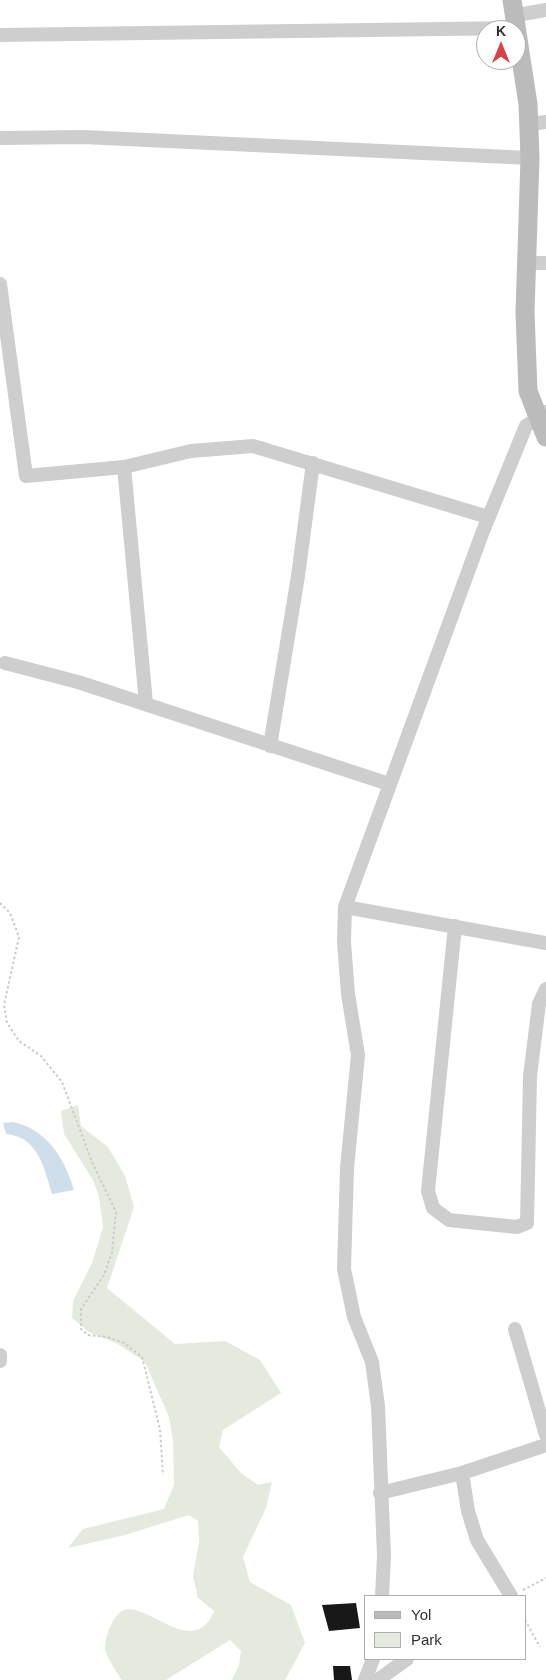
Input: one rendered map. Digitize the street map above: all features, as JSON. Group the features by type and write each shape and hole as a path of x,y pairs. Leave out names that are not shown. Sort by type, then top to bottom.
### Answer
{"main road":[{"path":"518,11 532,65 542,123 541,263 534,360 546,438"},
{"path":"518,11 528,104 530,158 525,312 528,391 543,413"}],"street":[{"path":"0,35 546,10"},
{"path":"0,138 82,137 530,158"},
{"path":"0,284 26,476 124,467 191,451 253,446 488,517"},
{"path":"382,1595 384,1556 378,1406 372,1362 354,1317 344,1269 347,1168 358,1054 348,994 344,942 345,907 488,517 526,426 543,413"},
{"path":"270,746 298,576 313,463"},
{"path":"124,467 146,703"},
{"path":"6,663 78,682 146,703 270,746 389,784"},
{"path":"345,907 546,944"},
{"path":"455,926 428,1191 432,1208 449,1220 517,1228 528,1223 530,1076 539,1004 546,989"},
{"path":"515,1329 546,1436"},
{"path":"0,1356 0,1361"},
{"path":"380,1493 462,1473 546,1445"},
{"path":"462,1473 468,1511 478,1540 515,1594"},
{"path":"366,1680 373,1660"},
{"path":"378,1680 407,1660"}],"path":[{"path":"0,903 10,913 20,937 4,1005 6,1024 20,1041 41,1056 62,1082 92,1162 116,1212 112,1252 104,1275 81,1309 81,1329 88,1335 107,1337 124,1343 142,1357 160,1429 163,1475"},
{"path":"515,1594 546,1578"},
{"path":"526,1622 540,1647"}],"green space":[{"path":"78,1105 81,1126 108,1147 125,1176 134,1207 107,1288 175,1344 225,1341 260,1360 281,1393 223,1430 219,1447 241,1473 258,1485 272,1482 266,1508 243,1557 250,1582 291,1605 305,1643 285,1680 232,1680 239,1665 241,1651 230,1640 166,1680 122,1680 112,1665 107,1656 105,1645 110,1627 120,1612 134,1610 170,1626 183,1630 195,1630 205,1625 214,1611 198,1598 193,1576 199,1542 198,1521 189,1515 125,1535 68,1548 83,1529 164,1509 174,1485 173,1440 169,1417 145,1362 118,1344 89,1332 72,1318 73,1301 92,1263 103,1227 99,1197 93,1180 64,1134 61,1111"}],"water":[{"path":"13,1122 36,1131 45,1138 60,1157 74,1190 52,1194 42,1164 33,1147 17,1136 6,1134 3,1123"}],"building":[{"path":"356,1603 360,1628 329,1631 322,1605"},
{"path":"333,1666 350,1666 352,1680 334,1680"}]}
